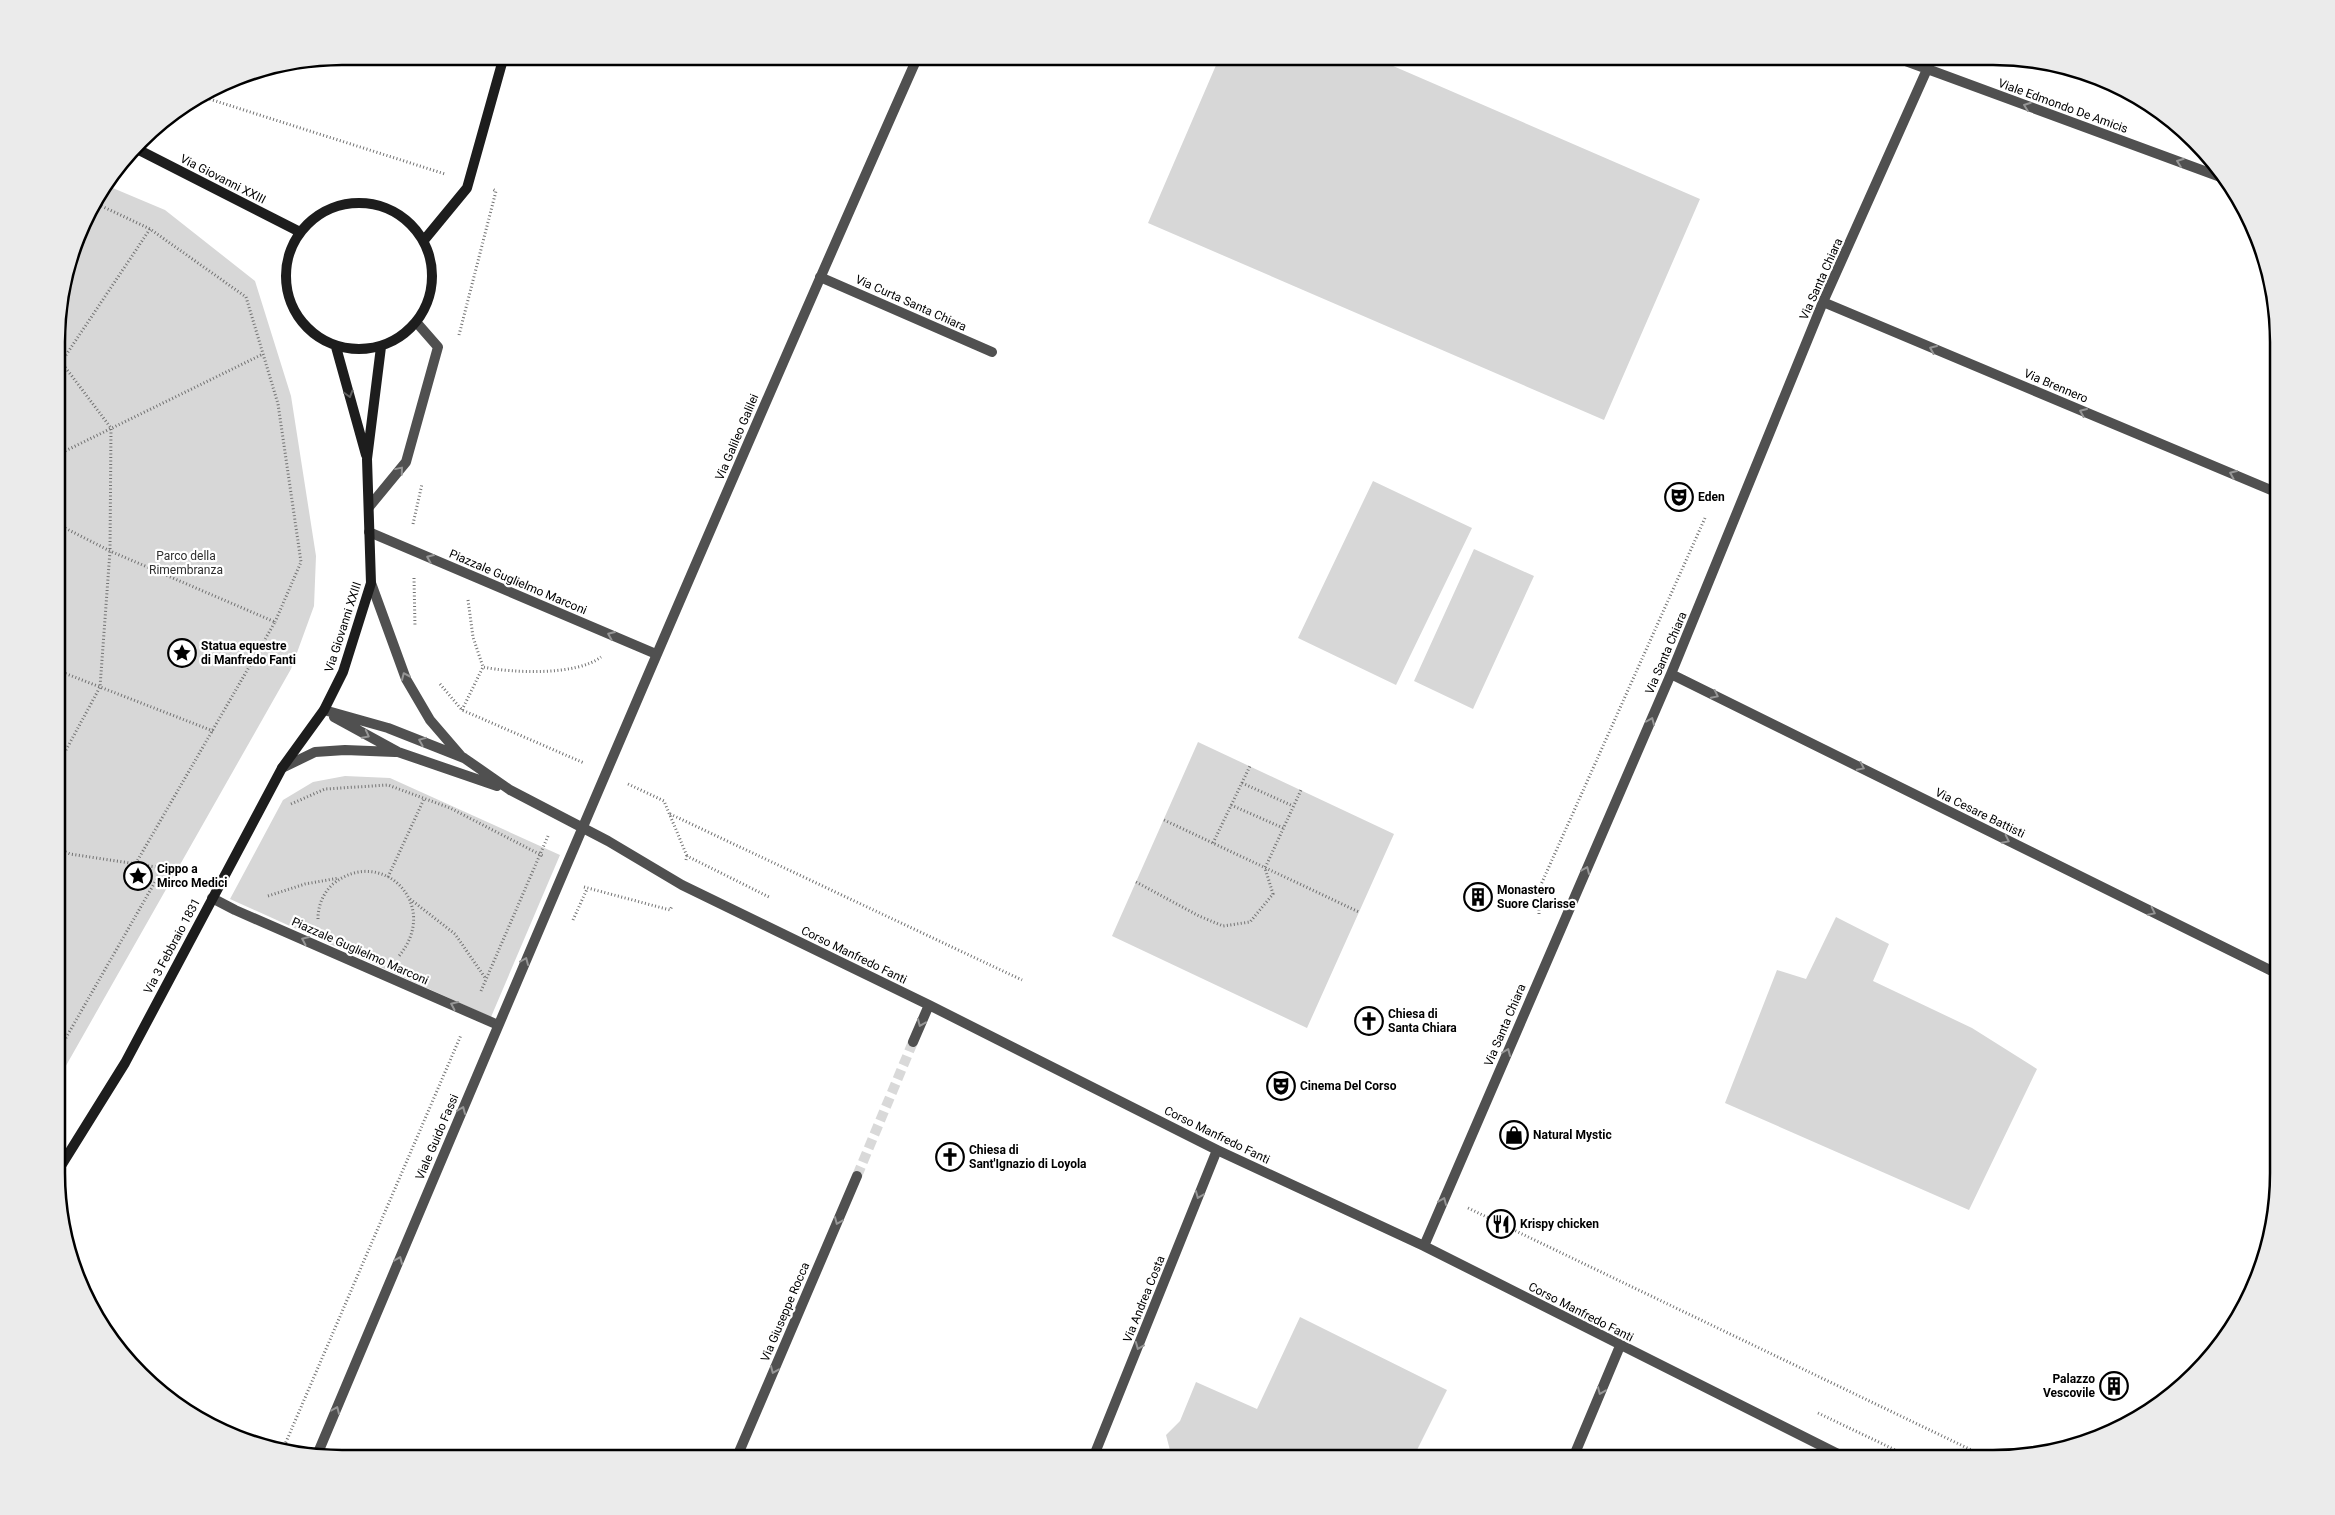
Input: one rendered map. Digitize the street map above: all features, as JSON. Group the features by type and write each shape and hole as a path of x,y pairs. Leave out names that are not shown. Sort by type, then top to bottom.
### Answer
{"street":[{"path":"424,239 467,188 501,65"},
{"name":"Via Galileo Galilei","path":"581,828 914,65"},
{"name":"Viale Edmondo De Amicis","path":"1917,65 2213,173"},
{"name":"Via Santa Chiara","path":"1424,1246 1671,674 1823,302 1930,65"},
{"name":"Via Giovanni XXIII","path":"141,151 298,231"},
{"path":"339,203 388,206 424,239 434,282 417,323 381,347 336,347 298,320 283,275 298,231 339,203"},
{"name":"Via Curta Santa Chiara","path":"820,277 992,352"},
{"name":"Via Brennero","path":"1823,302 2270,490"},
{"path":"369,507 406,462 438,347 417,323"},
{"name":"Via Giovanni XXIII","path":"336,347 367,459"},
{"name":"Via Giovanni XXIII","path":"324,710 343,672 371,582 367,459 381,347"},
{"name":"Piazzale Guglielmo Marconi","path":"370,532 656,654"},
{"path":"371,582 406,679 430,720 464,758"},
{"name":"Via Cesare Battisti","path":"1671,674 2270,970"},
{"path":"324,710 398,752 510,790"},
{"path":"324,710 388,728 464,758 510,790"},
{"name":"Via 3 Febbraio 1831","path":"65,1158 125,1063 282,768 324,710"},
{"path":"282,768 315,752 346,750 398,752"},
{"name":"Corso Manfredo Fanti","path":"510,790 608,841 682,885 929,1005 1217,1150 1424,1246 1830,1450"},
{"name":"Viale Guido Fassi","path":"320,1449 581,828"},
{"name":"Piazzale Guglielmo Marconi","path":"212,898 235,910 498,1025"},
{"path":"913,1042 929,1005"},
{"name":"Via Andrea Costa","path":"1096,1450 1217,1150"},
{"name":"Via Giuseppe Rocca","path":"740,1450 857,1176"},
{"path":"1576,1450 1620,1346"}],"path":[{"path":"209,99 496,191 457,345"},
{"path":"101,206 150,229 246,297 278,404 301,562 275,622 136,863"},
{"path":"65,353 150,229"},
{"path":"65,451 263,354"},
{"path":"65,367 111,428 110,551 100,687 65,752"},
{"path":"418,636 415,627 413,518 423,480"},
{"path":"65,528 110,551 275,622"},
{"path":"462,710 483,667 472,637 468,594 474,576"},
{"path":"483,667 509,672 557,671 597,660 624,640"},
{"path":"65,673 213,731"},
{"path":"436,679 462,710 556,749 664,801 687,856"},
{"path":"1212,843 1250,766"},
{"path":"1242,783 1293,806"},
{"path":"290,805 325,789 388,785 450,808 540,853 587,889 670,910 682,885"},
{"path":"1136,882 1199,916 1223,926 1250,922 1272,894 1264,868 1301,790"},
{"path":"388,877 424,799"},
{"path":"1231,805 1283,828"},
{"path":"285,1444 557,814"},
{"path":"669,814 1022,980"},
{"path":"1164,820 1359,912"},
{"path":"65,852 163,868 65,1040"},
{"path":"235,910 258,899 305,884 342,878 357,872 373,872 388,877 401,886 410,899 455,934 486,979"},
{"path":"328,950 319,933 318,912 322,898 330,887 342,878"},
{"path":"370,969 385,966 398,957 408,945 414,930 414,914 410,899"},
{"path":"1444,1197 1971,1450"}],"green space":[{"path":"1216,65 1391,65 1700,199 1604,420 1148,223"},
{"name":"Parco della Rimembranza","path":"112,188 165,210 255,281 291,396 316,556 314,606 291,669 65,1067 65,342 67,306 74,270 86,236 102,203"},
{"path":"1373,481 1472,528 1396,685 1298,638"},
{"path":"1474,549 1534,576 1473,709 1414,681"},
{"path":"1198,742 1394,834 1307,1028 1112,936"},
{"path":"345,776 390,778 560,855 491,1017 230,899 283,800 313,782"},
{"path":"1836,917 1889,944 1873,981 1972,1028 2037,1069 1969,1210 1725,1103 1777,970 1806,979"},
{"path":"1300,1317 1447,1390 1417,1450 1170,1450 1166,1435 1180,1421 1196,1382 1257,1409"}],"tunnel":[{"path":"857,1176 913,1042"}],"place":[{"name":"Eden","path":"1679,497"},
{"name":"Statua equestre di Manfredo Fanti","path":"182,653"},
{"name":"Cippo a Mirco Medici","path":"138,876"},
{"name":"Monastero Suore Clarisse","path":"1478,897"},
{"name":"Chiesa di Santa Chiara","path":"1369,1021"},
{"name":"Cinema Del Corso","path":"1281,1086"},
{"name":"Natural Mystic","path":"1514,1135"},
{"name":"Chiesa di Sant'Ignazio di Loyola","path":"950,1157"},
{"name":"Krispy chicken","path":"1501,1224"},
{"name":"Palazzo Vescovile","path":"2114,1386"}]}
